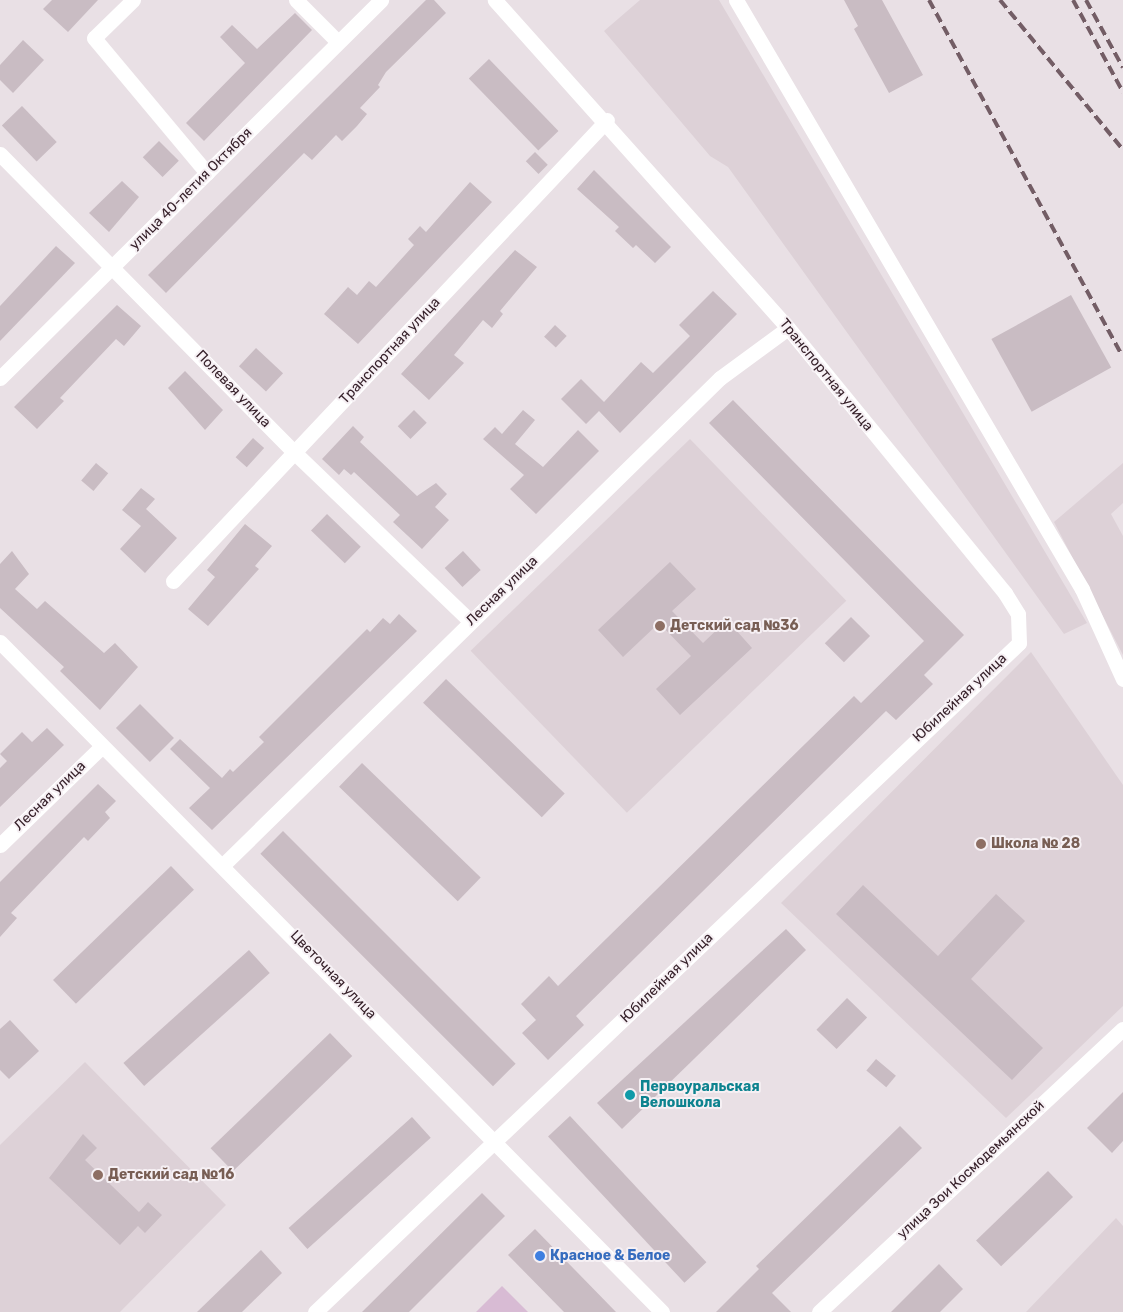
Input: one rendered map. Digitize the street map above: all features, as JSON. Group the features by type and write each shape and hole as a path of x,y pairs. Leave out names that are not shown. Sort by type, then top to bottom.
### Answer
{"street":[{"path":"133,0 94,38 206,173"},
{"path":"296,0 338,42"},
{"name":"улица 40-летия Октября","path":"0,378 381,0"},
{"name":"Транспортная улица","path":"495,0 607,120 788,328 1005,593 1018,614 1019,643"},
{"path":"736,0 1082,589 1123,679"},
{"name":"Транспортная улица","path":"173,581 296,454 607,120"},
{"name":"Полевая улица","path":"0,154 113,266 296,454 470,621"},
{"name":"Лесная улица","path":"224,864 720,378 788,328"},
{"name":"Цветочная улица","path":"0,642 100,748 224,864 662,1312"},
{"name":"Юбилейная улица","path":"315,1312 1019,643"},
{"name":"Лесная улица","path":"0,845 100,748"},
{"name":"улица Зои Космодемьянской","path":"819,1312 1123,1028"}],"shaded area":[{"path":"640,0 719,0 1087,623 1064,634 728,167 710,156 604,31"},
{"name":"Детский сад №36","path":"690,439 846,601 627,813 471,651"},
{"path":"1123,463 1123,503 1111,514 1123,536 1123,655 1054,522"},
{"name":"Школа № 28","path":"1031,652 1123,785 1123,1006 1006,1118 781,903"},
{"name":"Детский сад №16","path":"85,1062 226,1205 120,1312 0,1312 0,1145"},
{"path":"1116,1218 1123,1226 1123,1312 1026,1312"},
{"path":"502,1286 528,1312 476,1312"}],"building":[{"path":"52,0 98,0 68,32 43,9"},
{"path":"426,0 434,0 446,13 386,72 378,85 380,87 360,108 367,114 357,126 342,141 336,135 312,160 304,153 166,293 148,275"},
{"path":"844,0 882,0 923,75 889,93 854,29 858,26"},
{"path":"295,13 312,30 204,141 186,123 245,63 220,37 232,25 257,49"},
{"path":"23,40 44,60 13,93 0,80 0,65"},
{"path":"489,59 558,131 538,150 469,78"},
{"path":"22,106 57,142 37,161 2,125"},
{"path":"159,141 179,161 163,177 143,157"},
{"path":"535,152 548,165 539,174 526,161"},
{"path":"594,170 671,247 655,263 636,245 633,248 615,231 619,227 577,189"},
{"path":"122,181 139,197 109,232 89,213"},
{"path":"470,182 492,202 358,344 324,314 348,287 357,295 369,281 376,287 414,245 408,239 420,226 426,232"},
{"path":"56,246 75,263 0,341 0,306"},
{"path":"515,250 537,267 500,311 503,314 492,328 483,320 454,355 464,363 429,400 401,374"},
{"path":"713,291 737,314 620,433 599,411 586,424 561,399 581,379 604,402 641,362 653,373 690,336 679,325"},
{"path":"1071,295 1111,368 1032,412 991,339"},
{"path":"117,305 141,326 124,346 116,339 60,398 64,401 37,429 14,407"},
{"path":"555,325 567,336 556,348 544,337"},
{"path":"256,348 283,373 266,392 239,366"},
{"path":"185,371 223,410 205,430 168,388"},
{"path":"733,400 964,635 924,675 933,684 896,720 886,711 576,1016 584,1025 548,1060 522,1033 536,1020 521,1004 549,976 558,986 854,696 861,703 924,641 709,423"},
{"path":"414,410 427,423 410,439 398,426"},
{"path":"523,410 535,420 515,444 543,467 578,430 599,451 536,514 510,489 524,475 483,439 495,427 502,434"},
{"path":"353,426 364,437 360,442 417,496 436,483 447,494 435,507 449,520 422,549 393,522 400,515 354,472 351,475 344,469 339,475 322,459"},
{"path":"253,438 264,448 247,467 236,457"},
{"path":"96,463 108,473 93,491 81,481"},
{"path":"141,488 155,499 146,509 177,538 145,573 120,549 141,526 122,510"},
{"path":"327,514 361,547 345,563 311,531"},
{"path":"245,524 272,546 255,566 259,569 208,626 188,609 215,577 207,570"},
{"path":"12,551 29,574 15,589 37,609 45,601 104,653 115,643 138,667 100,710 60,671 64,667 0,608 0,564"},
{"path":"463,551 481,570 462,587 445,568"},
{"path":"670,562 696,589 672,611 703,643 727,620 752,648 680,715 656,689 691,656 659,623 623,657 598,630"},
{"path":"399,614 417,631 212,830 189,808 210,788 170,749 180,739 222,778 230,769 233,772 264,742 259,737 367,629 370,632 383,618 390,624"},
{"path":"851,617 870,636 844,662 825,643"},
{"path":"446,679 565,794 542,817 423,703"},
{"path":"140,704 174,738 150,762 116,728"},
{"path":"47,728 64,745 0,807 0,768 7,761 0,754 22,732 32,742"},
{"path":"362,763 481,878 458,901 339,787"},
{"path":"98,784 116,801 105,812 110,818 88,841 84,837 11,913 17,918 0,937 0,882"},
{"path":"283,831 516,1064 493,1086 260,854"},
{"path":"171,866 194,890 76,1004 53,980"},
{"path":"863,885 938,956 996,894 1025,921 971,979 1043,1048 1012,1080 836,914"},
{"path":"786,929 806,950 622,1129 597,1103"},
{"path":"249,950 270,973 144,1086 123,1063"},
{"path":"847,998 867,1017 837,1049 816,1030"},
{"path":"10,1020 39,1051 9,1079 0,1070 0,1029"},
{"path":"330,1033 352,1056 233,1171 211,1148"},
{"path":"876,1059 896,1076 886,1087 866,1070"},
{"path":"1123,1092 1123,1141 1112,1153 1087,1128"},
{"path":"570,1116 706,1262 684,1283 548,1136"},
{"path":"412,1117 431,1138 307,1249 289,1228"},
{"path":"900,1126 922,1148 772,1293 791,1312 716,1312 759,1269 756,1266"},
{"path":"83,1134 97,1148 85,1160 139,1212 148,1202 162,1215 145,1233 138,1226 120,1245 49,1178"},
{"path":"1048,1171 1073,1197 1001,1266 976,1240"},
{"path":"482,1193 505,1216 409,1312 362,1312"},
{"path":"535,1229 616,1312 564,1312 508,1255"},
{"path":"261,1250 282,1273 242,1312 197,1312"},
{"path":"939,1264 963,1289 940,1312 891,1312"}],"railway":[{"path":"929,0 1121,353"},
{"path":"1000,0 1123,150"},
{"path":"1073,0 1123,92"},
{"path":"1086,0 1123,68"}],"place":[{"name":"Детский сад №36","path":"660,626"},
{"name":"Школа № 28","path":"981,844"},
{"name":"Первоуральская Велошкола","path":"630,1095"},
{"name":"Детский сад №16","path":"98,1175"},
{"name":"Красное & Белое","path":"540,1256"}]}
